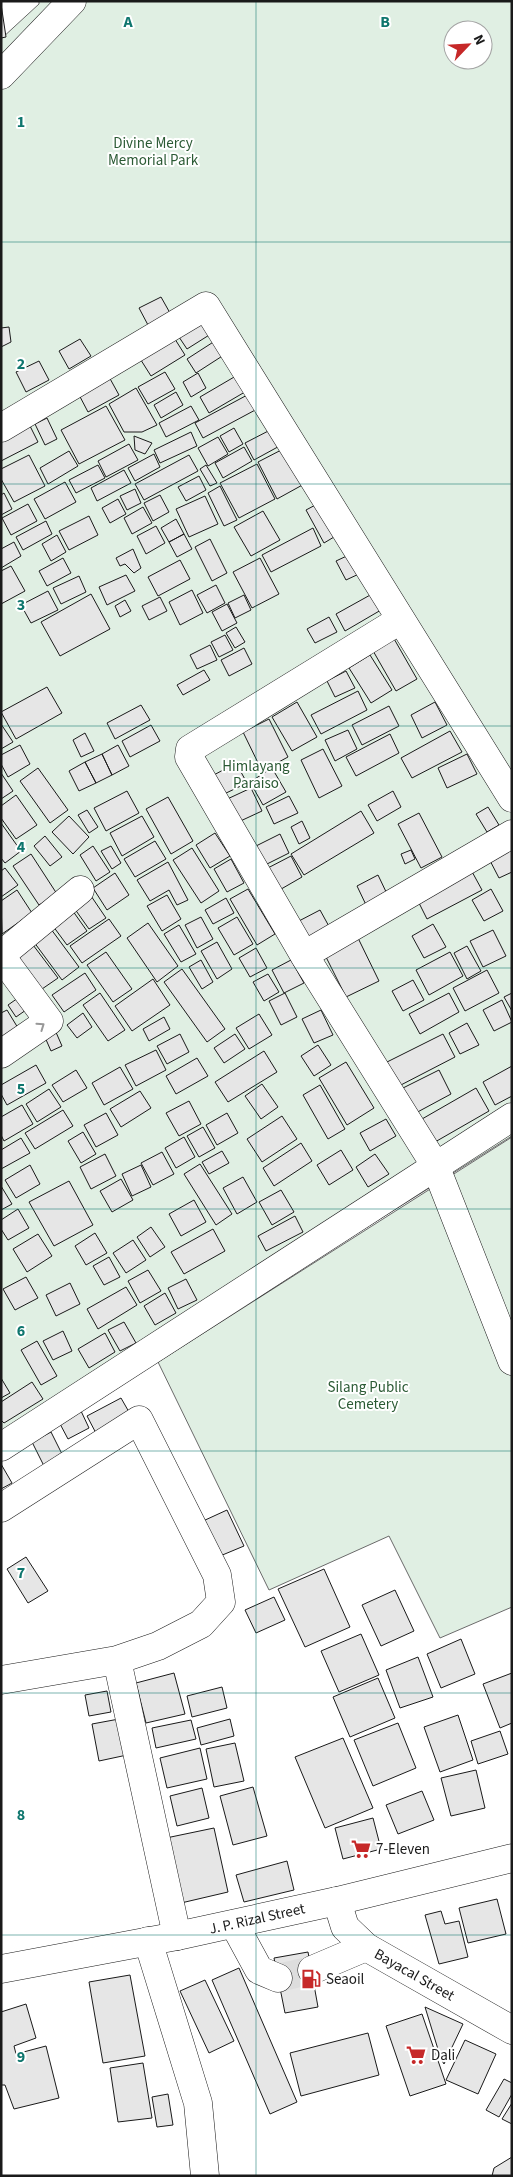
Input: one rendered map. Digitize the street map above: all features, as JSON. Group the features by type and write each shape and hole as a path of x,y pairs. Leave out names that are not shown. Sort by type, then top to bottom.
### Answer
{"street":[{"path":"1,75 66,4"},
{"path":"1,428 206,306 512,798"},
{"path":"400,620 190,749 189,757 304,955 435,1165 512,1361"},
{"path":"304,955 512,834"},
{"path":"1,1054 49,1021 1,956 80,890"},
{"path":"1,1447 512,1117"},
{"path":"1,1508 139,1420 217,1575 221,1602 201,1624 158,1646 116,1660 1,1680"},
{"path":"116,1660 177,1936"},
{"name":"J. P. Rizal Street","path":"1,1969 234,1924 512,1858"},
{"name":"Bayacal Street","path":"337,1901 345,1927 366,1947 512,2030"},
{"path":"234,1924 259,1970 278,1978"},
{"path":"148,1941 198,2103 205,2176"},
{"path":"312,1970 366,1947"}],"green space":[{"name":"Himlayang Paraiso","path":"39,1 512,1 512,1136 1,1457 1,39 39,4"},
{"name":"Silang Public Cemetery","path":"512,1137 512,1607 440,1638 389,1536 269,1590 158,1362"}],"building":[{"path":"1,4 6,37 1,38"},
{"path":"161,297 170,313 148,325 139,308"},
{"path":"205,317 214,332 187,349 177,334"},
{"path":"9,327 11,342 1,347 1,328"},
{"path":"173,336 185,355 151,376 139,357"},
{"path":"80,339 91,356 69,369 59,351"},
{"path":"218,339 227,353 196,373 187,359"},
{"path":"39,361 49,380 26,392 16,372"},
{"path":"165,372 175,389 148,404 138,387"},
{"path":"198,373 206,388 191,397 183,382"},
{"path":"241,373 250,389 209,413 200,397"},
{"path":"108,375 119,395 88,412 77,391"},
{"path":"136,388 157,425 142,432 124,432 109,404"},
{"path":"176,392 183,405 161,418 154,405"},
{"path":"251,393 259,408 203,438 195,423"},
{"path":"106,406 125,440 79,464 61,430"},
{"path":"191,406 199,420 166,437 159,423"},
{"path":"47,418 57,439 45,445 35,424"},
{"path":"28,422 38,442 1,461 1,435"},
{"path":"276,427 285,443 254,460 245,443"},
{"path":"234,428 243,444 229,452 220,436"},
{"path":"191,432 197,446 160,463 154,450"},
{"path":"134,436 152,443 145,454 135,450"},
{"path":"218,437 228,454 208,466 198,448"},
{"path":"129,444 138,460 106,477 98,461"},
{"path":"244,447 252,461 223,478 215,463"},
{"path":"287,447 306,483 277,499 258,462"},
{"path":"69,451 78,466 48,484 40,468"},
{"path":"154,454 160,467 135,481 128,468"},
{"path":"29,455 45,486 14,502 1,479 1,469"},
{"path":"189,455 198,471 144,500 135,484"},
{"path":"257,464 275,499 239,518 220,483"},
{"path":"98,465 105,478 76,493 69,480"},
{"path":"206,465 217,483 210,486 200,469"},
{"path":"124,470 131,483 97,501 91,488"},
{"path":"199,476 206,490 186,501 178,487"},
{"path":"65,482 76,502 45,519 34,499"},
{"path":"220,486 237,520 224,526 208,493"},
{"path":"135,489 141,503 127,510 120,496"},
{"path":"4,493 12,509 1,515 1,495"},
{"path":"160,495 169,512 153,521 144,503"},
{"path":"205,496 218,524 189,537 176,509"},
{"path":"118,499 126,514 110,523 102,508"},
{"path":"321,502 339,534 324,543 306,510"},
{"path":"28,504 37,521 11,535 2,518"},
{"path":"143,507 152,523 132,534 124,518"},
{"path":"263,511 280,540 251,556 234,527"},
{"path":"89,516 98,535 69,550 59,531"},
{"path":"176,519 184,534 169,542 161,528"},
{"path":"46,521 52,534 23,550 16,537"},
{"path":"156,526 165,543 146,554 137,536"},
{"path":"313,528 321,546 271,572 262,555"},
{"path":"184,534 192,549 177,557 169,542"},
{"path":"57,535 66,552 51,561 42,544"},
{"path":"210,539 227,573 212,581 195,547"},
{"path":"14,542 21,556 1,568 1,549"},
{"path":"133,549 141,568 134,573 125,564 120,566 116,558"},
{"path":"351,554 361,573 346,580 336,561"},
{"path":"63,558 71,573 47,586 39,571"},
{"path":"260,558 279,594 252,608 233,572"},
{"path":"180,560 190,579 158,596 148,577"},
{"path":"11,566 25,591 1,604 1,571"},
{"path":"126,575 135,591 107,605 99,587"},
{"path":"79,576 86,592 61,604 53,588"},
{"path":"216,585 225,603 207,613 197,595"},
{"path":"192,590 203,613 180,625 169,602"},
{"path":"48,591 58,610 31,623 21,605"},
{"path":"91,594 110,629 60,656 41,622"},
{"path":"372,594 381,610 345,631 336,614"},
{"path":"244,595 251,610 235,618 228,603"},
{"path":"160,597 167,611 149,620 142,606"},
{"path":"125,600 131,611 120,617 115,606"},
{"path":"227,604 237,623 222,631 212,612"},
{"path":"329,617 337,632 315,643 307,629"},
{"path":"236,627 245,642 235,648 226,633"},
{"path":"225,635 233,650 219,657 211,642"},
{"path":"393,637 417,679 396,691 372,649"},
{"path":"210,645 217,660 197,669 190,655"},
{"path":"244,648 252,664 229,676 221,660"},
{"path":"370,655 392,690 371,703 349,668"},
{"path":"204,670 210,680 183,695 177,685"},
{"path":"346,671 355,688 335,697 327,681"},
{"path":"47,687 62,713 16,739 1,712"},
{"path":"358,691 367,710 321,734 311,715"},
{"path":"297,702 317,737 292,751 272,717"},
{"path":"435,702 447,725 422,738 411,715"},
{"path":"141,705 150,720 115,739 107,723"},
{"path":"389,706 399,726 362,745 352,725"},
{"path":"269,719 288,757 262,771 243,732"},
{"path":"1,724 13,742 1,749"},
{"path":"151,725 160,741 130,757 122,741"},
{"path":"348,730 357,749 335,761 325,740"},
{"path":"450,731 462,752 412,778 401,758"},
{"path":"85,733 94,751 81,757 73,740"},
{"path":"390,734 399,753 356,776 346,757"},
{"path":"20,745 30,764 8,777 1,764 1,755"},
{"path":"118,745 129,766 112,775 102,754"},
{"path":"323,749 342,786 319,798 301,760"},
{"path":"102,754 112,775 96,783 85,762"},
{"path":"467,754 477,774 447,788 438,768"},
{"path":"85,762 96,783 79,791 69,771"},
{"path":"236,763 247,783 222,795 212,776"},
{"path":"38,768 68,810 50,823 20,781"},
{"path":"272,768 286,792 263,805 250,782"},
{"path":"1,773 13,791 1,799"},
{"path":"251,788 262,811 234,824 223,801"},
{"path":"127,791 139,813 106,831 94,808"},
{"path":"393,791 401,807 377,821 368,805"},
{"path":"16,795 37,825 16,839 1,818 1,806"},
{"path":"289,796 298,813 274,824 266,807"},
{"path":"168,797 193,841 171,854 146,809"},
{"path":"488,807 499,825 487,832 476,814"},
{"path":"87,810 98,827 89,833 78,815"},
{"path":"361,811 374,833 304,875 291,854"},
{"path":"419,813 442,857 421,868 398,824"},
{"path":"69,816 89,837 73,854 52,832"},
{"path":"142,816 154,837 122,856 110,833"},
{"path":"302,821 310,838 299,844 291,827"},
{"path":"1,823 21,851 5,863 1,858"},
{"path":"215,833 230,856 210,868 196,845"},
{"path":"280,834 289,853 261,867 252,848"},
{"path":"45,836 62,857 50,866 34,846"},
{"path":"512,837 512,872 499,878 485,851"},
{"path":"155,841 166,859 135,877 124,859"},
{"path":"93,846 110,872 96,881 80,855"},
{"path":"111,846 121,863 112,869 101,851"},
{"path":"192,848 219,891 201,903 173,860"},
{"path":"411,850 415,859 405,864 401,854"},
{"path":"31,854 57,894 39,905 13,866"},
{"path":"291,856 302,877 276,892 264,870"},
{"path":"231,859 244,883 227,892 214,869"},
{"path":"168,862 188,900 177,905 169,890 150,901 137,880"},
{"path":"5,868 18,885 1,897 1,871"},
{"path":"470,868 482,890 427,919 416,897"},
{"path":"115,873 129,895 107,910 93,888"},
{"path":"378,875 389,898 368,909 357,886"},
{"path":"248,889 275,934 257,945 230,899"},
{"path":"491,889 503,911 484,921 472,900"},
{"path":"17,890 32,913 2,934 1,901"},
{"path":"89,893 106,918 89,929 72,905"},
{"path":"167,895 181,919 162,931 147,906"},
{"path":"226,898 234,913 213,924 205,910"},
{"path":"70,907 87,931 67,945 50,922"},
{"path":"320,910 331,930 308,943 297,922"},
{"path":"201,917 213,939 197,948 185,925"},
{"path":"237,917 253,944 234,955 218,928"},
{"path":"109,919 121,936 82,963 70,946"},
{"path":"45,921 79,967 62,980 28,934"},
{"path":"148,923 178,966 157,982 127,938"},
{"path":"433,924 446,947 424,958 412,936"},
{"path":"179,925 196,954 181,962 164,934"},
{"path":"493,930 506,956 483,967 470,941"},
{"path":"27,937 58,978 42,989 11,949"},
{"path":"358,938 379,981 346,997 325,955"},
{"path":"217,942 232,969 217,979 201,951"},
{"path":"467,946 481,971 467,979 454,953"},
{"path":"256,948 267,968 250,977 239,958"},
{"path":"106,952 132,989 113,1002 87,965"},
{"path":"450,952 463,976 429,995 416,970"},
{"path":"201,960 213,982 202,989 189,967"},
{"path":"291,960 304,983 284,993 272,970"},
{"path":"182,969 225,1029 207,1042 164,982"},
{"path":"487,970 499,993 465,1011 453,988"},
{"path":"85,973 96,990 64,1012 52,995"},
{"path":"268,974 279,992 264,1001 253,982"},
{"path":"153,979 170,1005 132,1031 115,1006"},
{"path":"413,980 424,1000 403,1011 392,991"},
{"path":"100,993 125,1030 108,1041 83,1005"},
{"path":"285,993 297,1017 281,1025 269,1001"},
{"path":"449,993 459,1012 420,1034 409,1014"},
{"path":"512,993 512,1011 504,997"},
{"path":"18,998 26,1010 16,1017 8,1005"},
{"path":"502,1000 512,1022 494,1031 483,1010"},
{"path":"7,1010 18,1028 1,1038 1,1013"},
{"path":"321,1010 333,1035 314,1043 302,1019"},
{"path":"83,1013 92,1027 77,1038 67,1025"},
{"path":"259,1014 272,1035 249,1049 236,1028"},
{"path":"164,1017 170,1029 149,1041 143,1029"},
{"path":"467,1023 479,1045 460,1054 449,1033"},
{"path":"55,1030 62,1046 51,1051 44,1035"},
{"path":"180,1034 189,1052 167,1064 157,1046"},
{"path":"235,1034 245,1049 224,1063 214,1048"},
{"path":"443,1034 455,1057 397,1087 385,1063"},
{"path":"318,1045 331,1065 314,1076 301,1056"},
{"path":"156,1050 166,1070 136,1086 125,1065"},
{"path":"264,1051 277,1072 228,1102 215,1082"},
{"path":"197,1058 208,1076 176,1094 166,1076"},
{"path":"346,1062 374,1108 347,1125 319,1078"},
{"path":"36,1065 46,1083 7,1105 1,1094 1,1085"},
{"path":"512,1066 512,1096 495,1105 483,1082"},
{"path":"120,1067 133,1089 104,1105 92,1083"},
{"path":"76,1070 87,1088 63,1102 52,1085"},
{"path":"439,1070 451,1094 412,1115 399,1090"},
{"path":"262,1084 278,1107 261,1119 245,1096"},
{"path":"320,1085 345,1129 328,1139 303,1095"},
{"path":"476,1088 489,1111 435,1142 422,1119"},
{"path":"49,1089 61,1107 37,1122 26,1104"},
{"path":"140,1091 151,1108 121,1127 110,1109"},
{"path":"189,1101 201,1124 179,1136 166,1113"},
{"path":"22,1105 33,1124 4,1141 1,1135 1,1117"},
{"path":"63,1110 73,1126 35,1149 25,1133"},
{"path":"106,1113 118,1135 96,1147 84,1125"},
{"path":"227,1113 238,1133 217,1145 206,1125"},
{"path":"282,1116 297,1139 262,1162 247,1139"},
{"path":"386,1119 396,1136 370,1151 360,1133"},
{"path":"203,1127 215,1148 199,1157 187,1136"},
{"path":"83,1132 96,1154 81,1163 68,1141"},
{"path":"184,1137 195,1157 176,1168 165,1148"},
{"path":"21,1138 30,1153 1,1169 1,1150"},
{"path":"301,1143 312,1161 274,1186 263,1168"},
{"path":"341,1150 353,1170 329,1185 317,1165"},
{"path":"222,1151 229,1163 209,1174 202,1162"},
{"path":"162,1152 174,1174 153,1185 141,1163"},
{"path":"105,1154 116,1176 91,1189 80,1167"},
{"path":"375,1154 389,1174 368,1187 356,1167"},
{"path":"200,1164 232,1214 216,1225 184,1174"},
{"path":"30,1165 40,1184 16,1198 5,1180"},
{"path":"141,1165 151,1187 132,1196 122,1174"},
{"path":"243,1177 257,1202 237,1214 223,1188"},
{"path":"121,1179 133,1200 112,1212 100,1191"},
{"path":"69,1181 93,1225 54,1246 29,1202"},
{"path":"1,1186 12,1204 1,1210"},
{"path":"281,1190 294,1212 272,1225 259,1202"},
{"path":"194,1200 206,1222 181,1236 169,1214"},
{"path":"18,1209 29,1228 8,1240 1,1229 1,1220"},
{"path":"295,1216 303,1232 266,1251 258,1236"},
{"path":"151,1227 165,1247 150,1257 137,1237"},
{"path":"213,1229 225,1251 184,1274 171,1252"},
{"path":"95,1233 107,1253 86,1265 75,1246"},
{"path":"38,1234 52,1256 27,1272 13,1249"},
{"path":"133,1240 146,1260 126,1273 113,1253"},
{"path":"109,1257 120,1277 104,1285 93,1266"},
{"path":"148,1270 161,1291 140,1303 128,1281"},
{"path":"26,1277 38,1298 15,1310 3,1289"},
{"path":"186,1279 197,1300 178,1309 168,1288"},
{"path":"70,1283 80,1304 56,1316 46,1295"},
{"path":"126,1287 137,1305 98,1329 87,1309"},
{"path":"165,1293 176,1313 155,1325 144,1306"},
{"path":"124,1322 136,1343 120,1351 108,1330"},
{"path":"63,1331 72,1351 53,1360 43,1341"},
{"path":"105,1333 115,1352 89,1368 78,1349"},
{"path":"37,1341 57,1376 41,1385 21,1350"},
{"path":"1,1378 10,1393 1,1398"},
{"path":"32,1382 43,1399 4,1423 1,1420 1,1402"},
{"path":"121,1398 133,1419 98,1437 87,1416"},
{"path":"81,1411 89,1428 68,1439 59,1422"},
{"path":"51,1432 63,1456 44,1466 32,1442"},
{"path":"1,1464 12,1483 1,1489"},
{"path":"227,1510 244,1546 220,1556 203,1521"},
{"path":"26,1557 48,1591 28,1603 7,1569"},
{"path":"324,1569 350,1627 305,1647 278,1589"},
{"path":"395,1590 414,1631 381,1646 362,1605"},
{"path":"274,1597 285,1620 256,1633 245,1610"},
{"path":"361,1634 379,1675 339,1692 321,1651"},
{"path":"461,1639 475,1674 441,1688 427,1654"},
{"path":"418,1657 433,1697 400,1708 386,1670"},
{"path":"174,1673 185,1714 146,1723 136,1683"},
{"path":"512,1673 512,1723 500,1728 483,1684"},
{"path":"378,1678 395,1718 350,1737 333,1697"},
{"path":"222,1687 227,1708 192,1717 187,1696"},
{"path":"107,1691 111,1712 89,1716 85,1695"},
{"path":"458,1715 473,1760 440,1772 424,1727"},
{"path":"119,1719 127,1755 99,1761 92,1724"},
{"path":"230,1719 234,1736 201,1745 197,1728"},
{"path":"191,1720 196,1739 156,1748 152,1728"},
{"path":"398,1723 416,1768 373,1786 354,1740"},
{"path":"500,1731 508,1754 478,1764 471,1741"},
{"path":"343,1738 373,1808 325,1828 295,1757"},
{"path":"235,1743 244,1781 214,1787 206,1749"},
{"path":"200,1748 207,1779 167,1788 160,1758"},
{"path":"476,1770 485,1808 451,1816 441,1778"},
{"path":"253,1787 267,1836 233,1845 220,1796"},
{"path":"202,1788 209,1818 177,1826 170,1796"},
{"path":"422,1791 434,1820 398,1834 386,1805"},
{"path":"373,1818 381,1849 343,1859 335,1828"},
{"path":"214,1828 228,1892 181,1903 166,1838"},
{"path":"287,1861 294,1890 244,1902 236,1875"},
{"path":"497,1899 506,1934 468,1943 459,1908"},
{"path":"441,1911 445,1924 459,1921 468,1957 439,1964 425,1915"},
{"path":"308,1952 318,2007 285,2013 274,1958"},
{"path":"239,1968 297,2102 270,2114 212,1980"},
{"path":"130,1975 145,2056 103,2063 89,1982"},
{"path":"205,1980 234,2041 209,2053 180,1991"},
{"path":"26,2004 36,2038 14,2046 16,2054 46,2046 59,2098 14,2109 5,2085 1,2085 1,2012"},
{"path":"425,2007 463,2024 444,2064 441,2059"},
{"name":"Dali","path":"422,2014 446,2084 410,2096 386,2026"},
{"path":"368,2033 379,2075 301,2096 290,2053"},
{"path":"465,2040 496,2054 478,2094 446,2080"},
{"path":"143,2063 152,2118 118,2122 110,2068"},
{"path":"504,2079 512,2083 512,2094 499,2117 486,2110"},
{"path":"168,2094 173,2125 157,2127 152,2097"},
{"path":"512,2103 512,2124 502,2119"},
{"path":"512,2157 512,2176 492,2176 494,2168"}],"tunnel":[{"path":"278,1978 312,1970"}],"place":[{"name":"7-Eleven","path":"361,1849"},
{"name":"Seaoil","path":"311,1979"},
{"name":"Dali","path":"416,2055"}],"park label":[{"name":"Divine Mercy Memorial Park","path":"153,152"}]}
